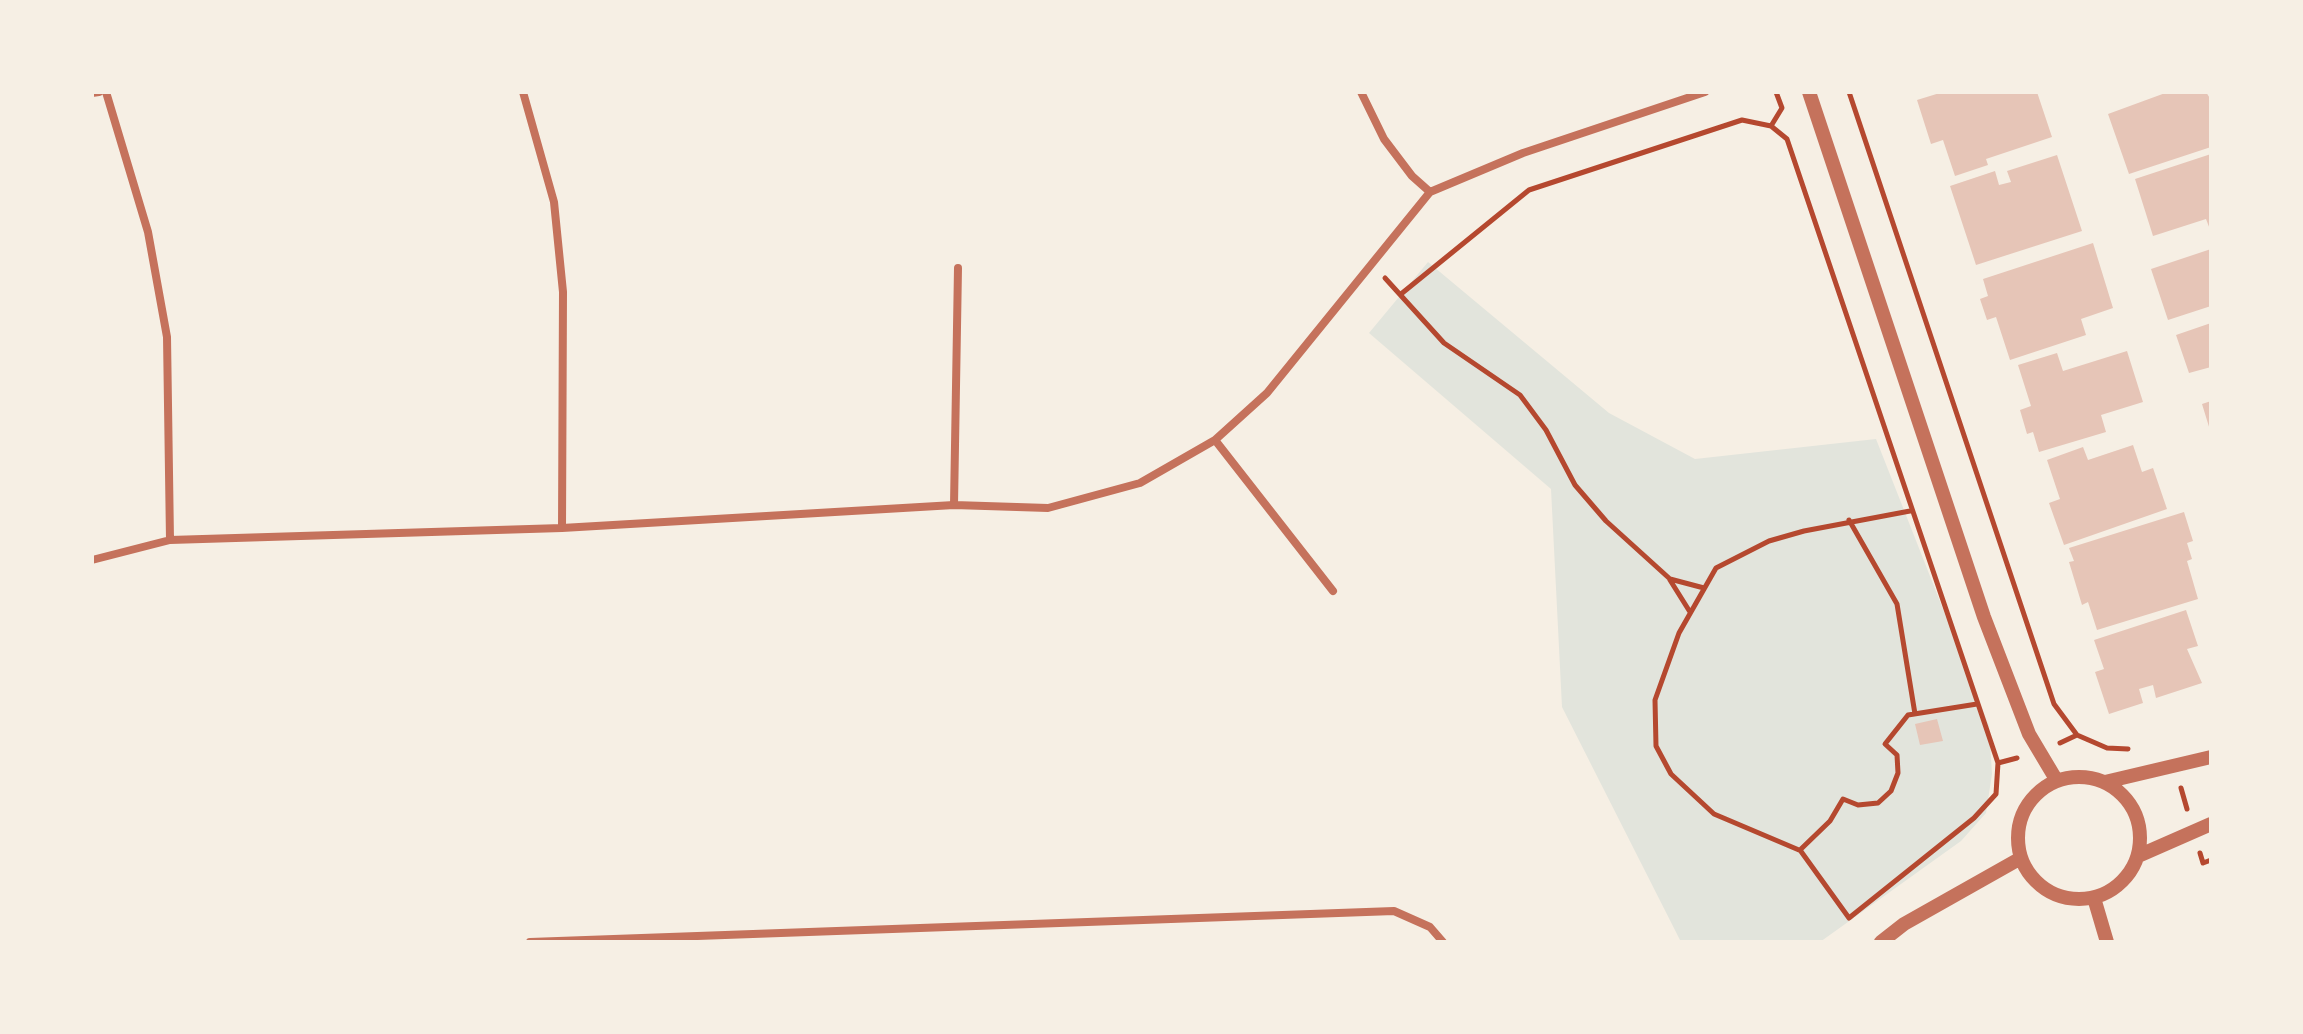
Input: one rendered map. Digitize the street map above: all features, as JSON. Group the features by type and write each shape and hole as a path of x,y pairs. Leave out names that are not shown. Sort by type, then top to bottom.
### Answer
{"street":[{"path":"92,93 99,92"},
{"path":"106,92 148,232 167,337 170,540"},
{"path":"523,92 554,202 563,292 562,528"},
{"path":"1361,92 1384,139 1412,176 1430,192"},
{"path":"92,560 170,540 562,528 954,505 1048,508 1140,483 1215,440 1267,393 1430,192 1523,153 1705,92"},
{"path":"1809,92 1984,617 2029,734 2057,781"},
{"path":"954,505 958,268"},
{"path":"1215,440 1333,591"},
{"path":"2105,782 2131,805 2141,838 2138,856 2121,883 2094,898 2058,896 2029,874 2021,858 2018,839 2028,804 2057,781 2081,778 2105,782 2211,757"},
{"path":"2138,856 2211,824"},
{"path":"1881,942 1904,924 2021,858"},
{"path":"2094,898 2107,942"},
{"path":"530,942 1394,911 1430,927 1443,942"}],"path":[{"path":"1771,126 1782,108 1776,92"},
{"path":"1849,92 2040,672 2054,704 2077,735 2107,748 2133,750"},
{"path":"1401,294 1529,190 1742,120 1771,126 1787,139 1910,511 1998,763 1996,794 1974,818 1849,918 1800,850 1714,814 1671,774 1656,746 1655,700 1679,633 1716,568 1769,541 1849,520 1910,511"},
{"path":"1371,266 1401,294 1444,343 1520,395 1546,430 1575,485 1606,521 1670,579 1690,613"},
{"path":"1849,520 1897,604 1915,714"},
{"path":"1670,579 1704,588"},
{"path":"1800,850 1830,821 1843,799 1858,805 1878,803 1891,791 1898,773 1897,755 1885,744 1902,721 1915,714 1977,704"},
{"path":"1998,763 2040,752 2077,735"},
{"path":"2203,863 2211,860"}],"shaded area":[{"path":"1428,262 1609,413 1695,459 1876,439 1989,726 1992,774 1986,813 1961,841 1820,942 1681,942 1562,707 1551,489 1369,333"}],"building":[{"path":"1943,92 2037,92 2052,137 1986,159 1988,165 1955,176 1943,140 1931,144 1917,100"},
{"path":"2168,92 2206,92 2211,100 2211,147 2129,174 2108,114"},
{"path":"2211,154 2211,232 2206,219 2153,236 2135,179"},
{"path":"2057,155 2082,231 1976,265 1950,186 1995,171 1999,185 2011,182 2007,171"},
{"path":"2093,243 2113,308 2081,319 2086,335 2010,360 1996,317 1987,320 1980,299 1988,296 1983,279"},
{"path":"2211,249 2211,306 2168,320 2151,269"},
{"path":"2211,323 2211,367 2189,373 2176,335"},
{"path":"2127,351 2143,402 2101,415 2106,432 2039,452 2033,432 2027,434 2020,410 2031,406 2018,365 2057,353 2063,371"},
{"path":"2211,401 2211,430 2210,430 2202,404"},
{"path":"2133,445 2142,472 2153,468 2167,509 2064,545 2049,503 2060,499 2047,460 2083,447 2088,460"},
{"path":"2184,512 2193,541 2187,543 2192,559 2187,561 2198,599 2097,630 2088,602 2082,605 2069,562 2074,561 2069,548"},
{"path":"2186,610 2198,646 2187,649 2202,683 2156,698 2153,685 2139,689 2143,703 2109,714 2095,672 2104,669 2094,640"},
{"path":"1937,719 1943,741 1920,745 1915,724"}]}
